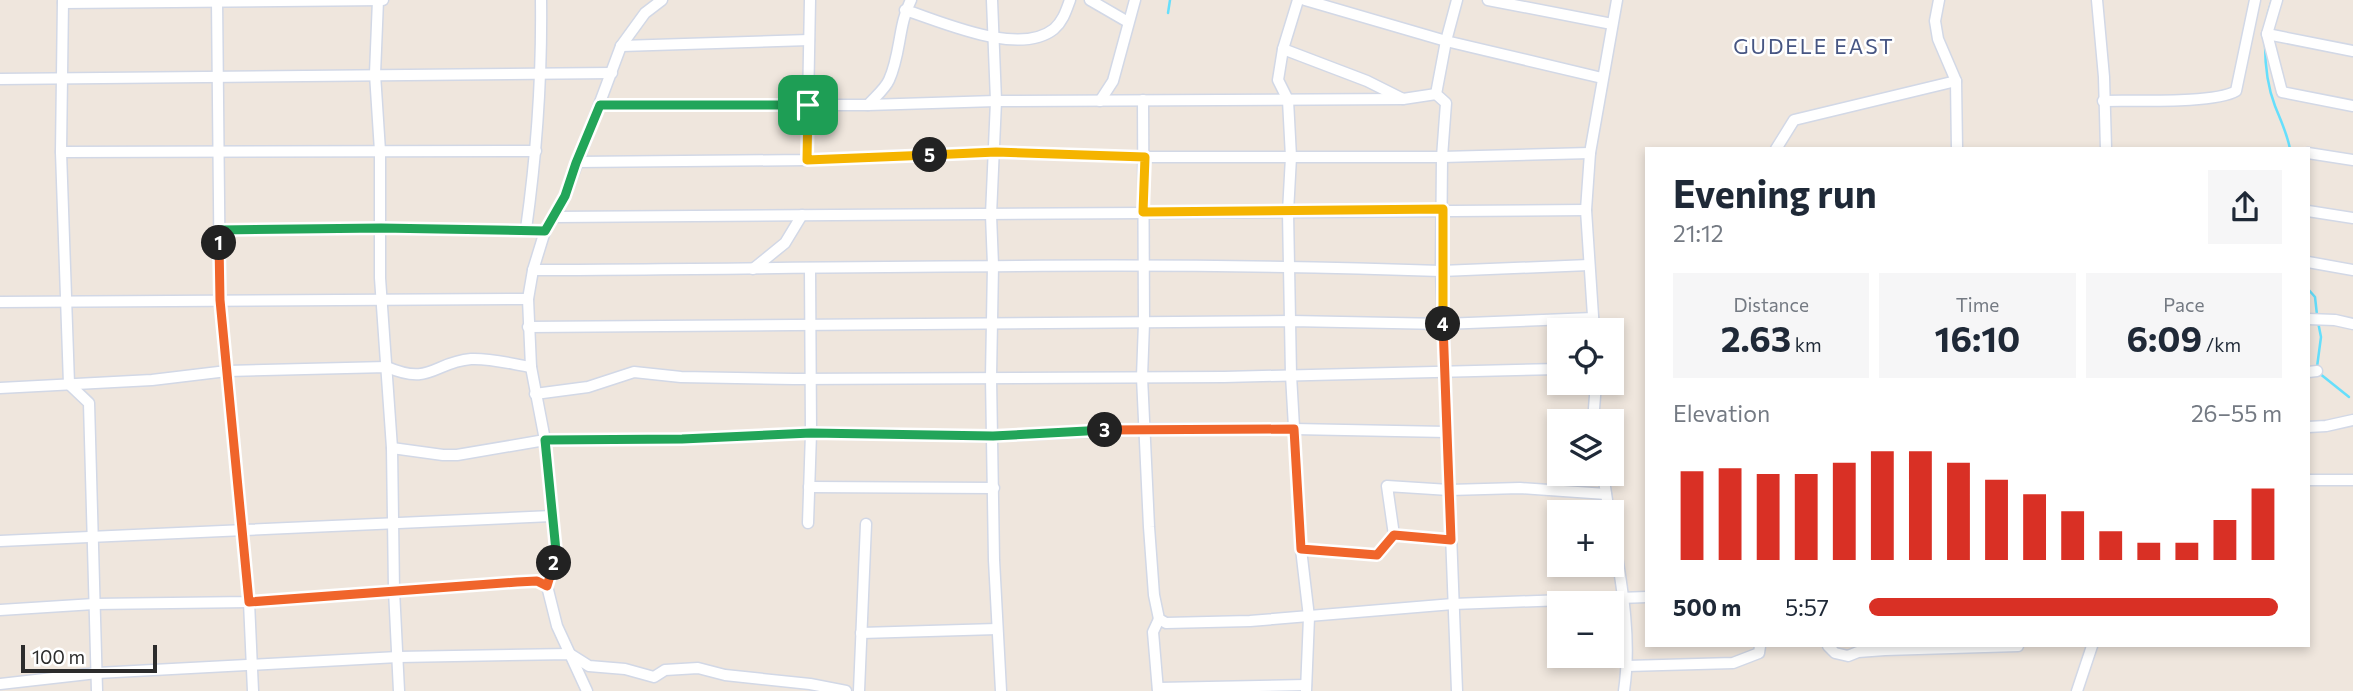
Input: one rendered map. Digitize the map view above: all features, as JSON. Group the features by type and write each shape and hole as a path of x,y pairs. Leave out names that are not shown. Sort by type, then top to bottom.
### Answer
{"street":[{"path":"97,691 89,403 69,384 61,152 63,2 379,0 375,74 380,151 380,278 391,448 394,590 400,691"},
{"path":"527,229 542,72 541,0"},
{"path":"587,691 557,626 547,586 556,551 545,440 531,367 528,299 533,270 545,231 565,196 621,46 645,13 662,0"},
{"path":"807,160 810,0"},
{"path":"868,105 888,81 898,53 905,10 911,0"},
{"path":"992,0 996,152 992,215 991,377 994,560 1001,691"},
{"path":"905,10 993,38 1037,37 1053,30 1064,18 1070,0"},
{"path":"1090,0 1128,22"},
{"path":"1100,101 1113,81 1135,0"},
{"path":"1143,100 1145,157 1142,377 1149,527 1154,595 1159,619 1153,632 1158,690 1306,688 1309,617 1301,549 1291,375 1288,212 1291,157 1288,100 1278,80 1283,49 1298,0"},
{"path":"1305,0 1446,41 1602,78"},
{"path":"1436,94 1457,0"},
{"path":"1488,0 1612,24"},
{"path":"1593,318 1586,210 1590,153 1617,0"},
{"path":"1939,0 1935,22 1938,39 1956,81 1957,147"},
{"path":"2097,0 2104,77 2106,147"},
{"path":"2103,101 2197,98 2229,95 2236,91 2255,0"},
{"path":"2277,0 2267,34 2282,92 2353,106"},
{"path":"217,1 220,300 249,602 253,691"},
{"path":"2267,34 2353,51"},
{"path":"621,46 808,40"},
{"path":"1283,49 1367,81 1403,99"},
{"path":"0,79 611,73"},
{"path":"1777,147 1794,120 1956,81"},
{"path":"600,105 1403,99 1436,94"},
{"path":"1436,94 1446,103 1442,157 1441,271 1457,691"},
{"path":"61,152 536,151"},
{"path":"576,163 807,160 996,152 1145,157 1442,157 1590,153"},
{"path":"2310,153 2353,160"},
{"path":"555,217 1586,210"},
{"path":"2310,211 2353,218"},
{"path":"753,269 785,243 802,215"},
{"path":"219,230 381,228 545,231"},
{"path":"2310,262 2353,270"},
{"path":"533,270 1290,265 1441,271 1589,265"},
{"path":"808,523 811,433 810,268"},
{"path":"0,302 528,299"},
{"path":"2310,319 2353,324"},
{"path":"528,327 1291,321 1443,324 1547,320"},
{"path":"0,388 152,380 227,371 387,367 410,375 419,375 474,359 531,367"},
{"path":"535,394 588,387 634,372 681,377 794,379 1142,377 1547,369"},
{"path":"2310,427 2353,420"},
{"path":"391,448 457,455 545,440 682,439 811,433 993,436 1144,429 1447,432"},
{"path":"2310,480 2353,480"},
{"path":"1301,549 1377,555 1394,535 1387,486 1449,490 1520,488 1606,494"},
{"path":"1605,486 1607,500"},
{"path":"810,487 994,488"},
{"path":"0,541 552,516"},
{"path":"859,691 866,524"},
{"path":"1394,535 1451,540"},
{"path":"0,610 94,604 249,602 537,581 547,586"},
{"path":"1624,691 1627,666 1624,598 1645,597"},
{"path":"1159,619 1166,623 1309,617 1453,604 1547,601"},
{"path":"861,633 997,629"},
{"path":"1627,666 1733,663 1759,653 1760,647"},
{"path":"1829,647 1835,653 1848,656 1858,652 1885,650 1985,647"},
{"path":"2077,691 2092,647"},
{"path":"0,684 97,673 398,657 570,654 589,666 625,669 654,677 665,670 698,668 725,675 810,684 846,691"}],"waterway":[{"path":"1168,13 1170,0"},
{"path":"2268,13 2272,0"},
{"path":"2265,44 2270,91 2290,147"},
{"path":"2310,291 2315,297 2317,315"},
{"path":"2317,367 2321,337 2318,322"},
{"path":"2319,373 2349,397"}],"district":[{"name":"GUDELE EAST","path":"1814,45"}],"route":[{"path":"600,105 808,105 807,160 996,152 1145,157 1143,212 1443,209 1441,271 1451,540 1394,535 1377,555 1301,549 1294,429 1144,429 993,436 811,433 682,439 545,440 556,551 547,586 537,581 517,582 249,602 220,300 219,230 381,228 545,231 565,196 600,105"}]}
